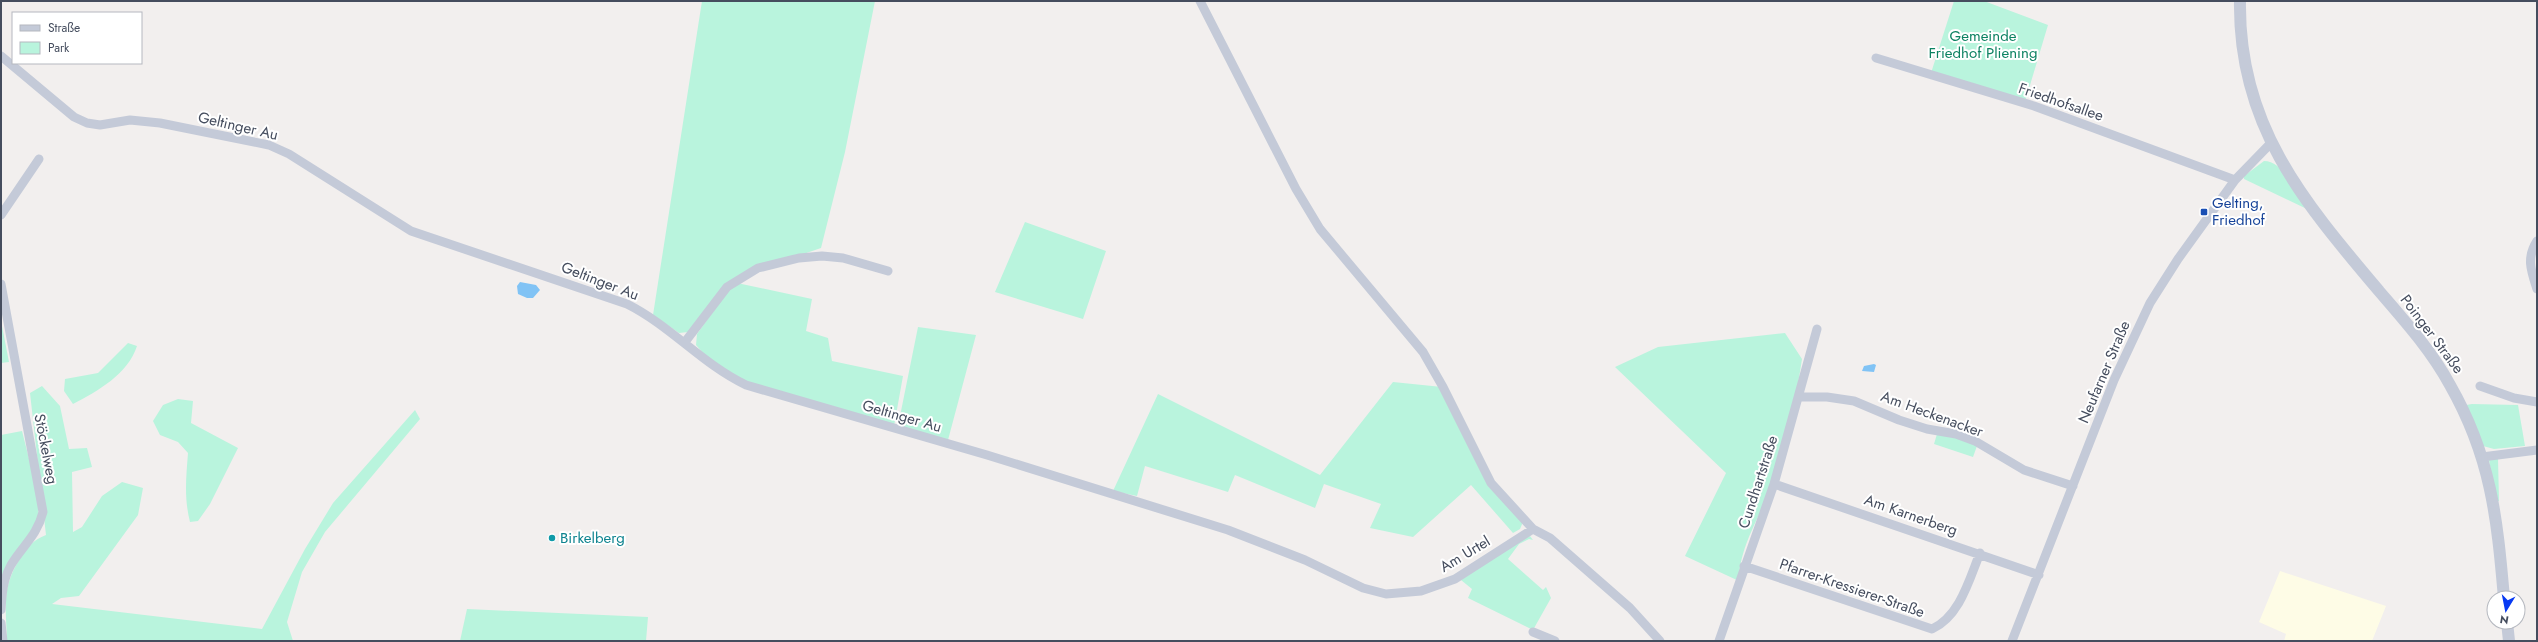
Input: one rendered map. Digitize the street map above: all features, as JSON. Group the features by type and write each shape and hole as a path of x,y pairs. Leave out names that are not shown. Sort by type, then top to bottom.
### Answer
{"street":[{"path":"1200,1 1296,189 1320,228 1423,352 1443,387 1491,483 1533,529 1550,538 1630,608 1660,641"},
{"name":"Poinger Straße","path":"2240,1 2241,40 2250,91 2271,143 2314,214 2408,324 2438,364 2465,412 2482,457 2495,506 2503,590"},
{"name":"Geltinger Au","path":"1,56 74,117 87,123 114,124 130,120 160,124 269,145 289,154 411,231 432,240 610,297 644,313 685,342 717,369 763,391 987,455 1249,538"},
{"name":"Friedhofsallee","path":"1876,58 2034,106 2235,180"},
{"name":"Neufarner Straße","path":"2012,641 2114,380 2150,303 2178,259 2235,180 2271,143"},
{"path":"1,215 39,158"},
{"path":"2537,241 2531,250 2530,265 2537,289"},
{"path":"685,342 728,287 758,268 799,258 822,256 843,258 888,271"},
{"name":"Stöckelweg","path":"1,284 43,512 33,538 12,564 5,578 1,610"},
{"name":"Cundhartstraße","path":"1719,641 1744,566 1774,484 1817,329"},
{"path":"2480,386 2514,398 2537,402"},
{"name":"Am Heckenacker","path":"1798,397 1827,397 1854,401 1906,422 1956,434 1975,441 2024,470 2073,486"},
{"path":"2482,457 2537,450"},
{"name":"Am Karnerberg","path":"1774,484 1980,553 2039,575"},
{"name":"Am Urtel","path":"1249,538 1363,588 1397,594 1421,591 1455,579 1533,529"},
{"name":"Pfarrer-Kressierer-Straße","path":"1744,566 1932,629 1941,625 1950,616 1962,597 1980,553"},
{"path":"1,623 3,641"},
{"path":"2508,630 2509,641"},
{"path":"1533,632 1555,641"}],"shaded area":[{"path":"2280,571 2386,606 2372,641 2284,641 2286,634 2259,622"}],"green space":[{"path":"702,1 875,1 845,152 821,248 736,277 688,332 679,333 653,315"},
{"name":"Gemeinde Friedhof Pliening","path":"1954,1 1984,1 2048,25 2025,102 1931,73"},
{"path":"2264,161 2271,162 2284,172 2307,209 2244,179 2244,176"},
{"path":"1025,222 1106,251 1083,319 995,292"},
{"path":"737,283 812,299 806,331 828,338 832,361 903,376 894,426 737,379 704,354 696,345 697,334 730,288"},
{"path":"1,321 9,362 1,363"},
{"path":"918,327 976,335 948,440 898,426"},
{"path":"1785,333 1802,359 1797,390 1773,481 1743,555 1739,581 1685,556 1726,473 1615,367 1658,347"},
{"path":"128,343 137,346 127,365 111,381 73,404 64,391 65,379 98,373"},
{"path":"1393,382 1442,387 1489,487 1523,522 1520,529 1513,533 1471,485 1413,537 1370,528 1381,504 1324,484 1315,508 1235,475 1228,492 1145,466 1137,496 1113,491 1158,394 1320,475"},
{"path":"42,386 60,406 69,449 87,448 92,467 72,472 73,532 82,527 102,496 122,482 143,488 138,515 79,596 61,598 52,604 262,629 305,549 333,503 415,410 420,419 325,532 302,572 287,622 293,641 7,641 6,598 10,578 21,557 34,541 46,535 30,393"},
{"path":"178,399 193,401 191,423 238,448 210,504 198,521 190,522 188,513 186,488 188,453 178,442 160,435 153,421 163,405"},
{"path":"2466,405 2518,405 2525,446 2494,449 2483,446"},
{"path":"22,431 39,498 38,523 1,586 1,435"},
{"path":"1937,434 1955,436 1977,446 1973,457 1934,444"},
{"path":"2498,458 2499,501 2496,501 2489,460"},
{"path":"1530,536 1533,540 1529,539 1519,544 1508,559 1543,590 1546,587 1551,598 1533,630 1468,598 1472,589 1461,580 1520,540"},
{"path":"467,609 648,617 646,641 460,641"}],"water":[{"path":"520,282 536,285 540,290 533,298 527,298 518,294 517,286"},
{"path":"1876,365 1874,372 1862,371 1864,366"}],"place":[{"name":"Gelting, Friedhof","path":"2204,212"},
{"name":"Birkelberg","path":"552,538"}]}
